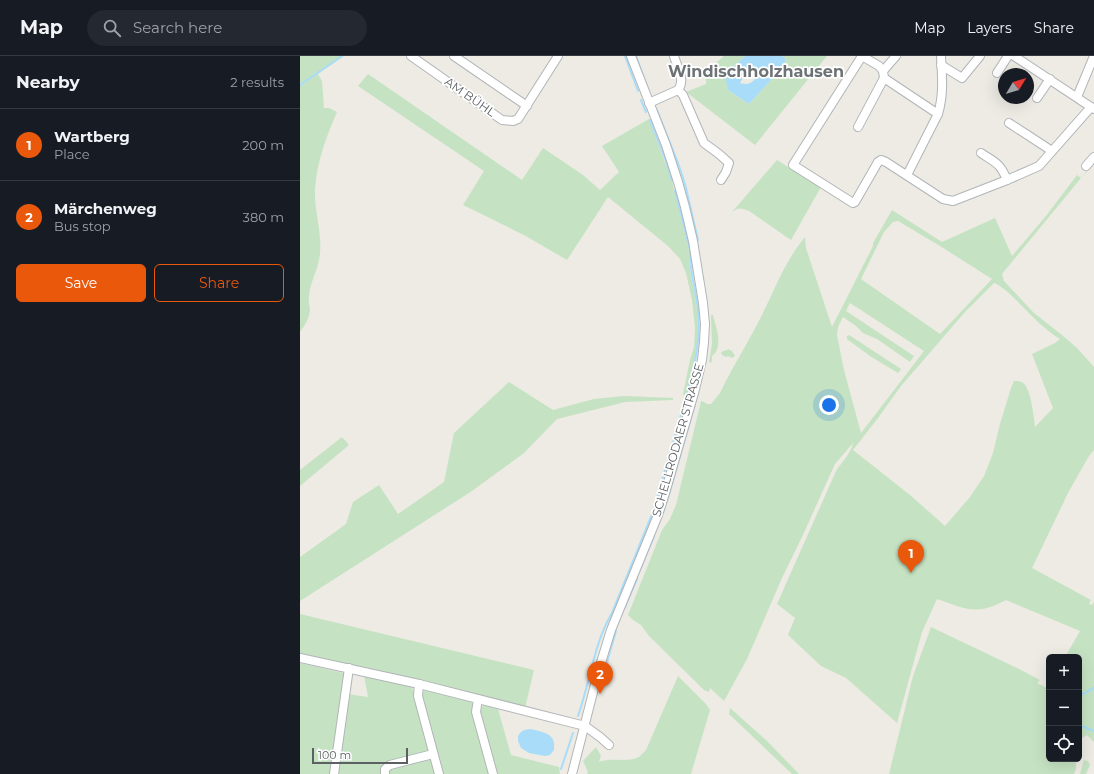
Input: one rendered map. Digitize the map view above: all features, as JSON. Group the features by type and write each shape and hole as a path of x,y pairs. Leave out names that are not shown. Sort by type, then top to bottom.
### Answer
{"street":[{"name":"AM BÜHL","path":"411,56 502,120 513,121 518,119 558,56"},
{"name":"AM BÜHL","path":"454,56 527,106"},
{"name":"SCHELLRODAER STRASSE","path":"572,774 599,669 611,630 658,515 665,493 694,393 702,360 704,342 705,324 703,303 691,234 678,182 666,145 631,56"},
{"path":"649,103 678,90 682,83 674,56"},
{"path":"858,127 883,80 883,74 879,66 862,56 793,164 826,187 854,203 878,162 881,160 943,199 953,201 1036,168 1092,108 1014,56"},
{"path":"883,74 896,56"},
{"path":"907,176 938,114 943,76 941,56"},
{"path":"942,65 962,78 980,56"},
{"path":"997,73 1008,56"},
{"path":"1078,98 1094,56"},
{"path":"883,74 938,114"},
{"path":"1037,98 1050,79"},
{"path":"678,90 683,95 704,143 729,163 721,180"},
{"path":"1009,123 1052,152"},
{"path":"981,153 999,165 1007,180"},
{"path":"1086,166 1094,157"},
{"path":"300,658 419,684 585,726 609,745"},
{"path":"334,774 348,668"},
{"path":"419,684 418,696 438,774"},
{"path":"478,699 476,712 493,774"},
{"path":"385,774 385,769 390,765 433,754"}],"green space":[{"path":"300,56 344,56 318,74 322,81 324,108 329,108 337,112 323,150 316,179 315,197 320,237 320,253 318,265 309,292 309,313 300,332"},
{"path":"723,56 745,56 731,69 728,90 749,104 779,71 786,60 783,56 827,56 755,145 686,92 706,84 706,71"},
{"path":"368,74 522,180 543,148 583,175 600,190 619,172 602,146 649,119 672,181 689,250 696,302 698,322 697,344 694,365 685,398 683,394 694,347 695,328 692,300 686,273 680,259 668,246 608,197 567,260 524,235 463,205 484,171 358,86"},
{"path":"777,160 821,187 791,240 749,211 740,208 732,212"},
{"path":"1094,162 1094,164 1081,178"},
{"path":"1077,175 1081,178 1002,274 1004,281 1034,313 1077,348 1094,367 1094,450 1069,491 1032,568 1091,600 1089,604 1092,605 1094,602 1094,742 1087,735 1082,738 1082,654 1067,654 1080,631 1006,600 987,608 972,609 956,606 937,599 922,632 897,723 846,678 821,666 788,635 795,618 777,604 836,471 848,454 853,443 835,464 782,578 747,659 724,701 710,688 709,692 704,690 649,636 641,625 628,615 662,530 670,519 676,505 701,401 711,404 720,393 757,325 786,265 798,246 805,237 806,248 832,327 873,246 873,243 892,210 942,242 995,218 1012,256 1046,216","holes":["898,221 992,279 940,334 861,279 884,232 893,222","995,283 1006,290 1042,326 1060,339 1032,354 1053,408 1035,427 1032,404 1026,386 1022,382 1014,381 1000,424 993,453 984,476 970,497 945,526 910,495 853,450 901,386 965,312","850,303 924,351 861,433 844,370 837,335 838,327 843,317 863,333 877,339 910,362 914,356 846,311"]},
{"path":"711,315 713,315 717,331 718,348 712,356 711,363 709,362 712,344"},
{"path":"849,335 901,369 898,373 870,356 847,339 847,336"},
{"path":"728,349 732,351 735,356 732,358 722,355 721,352"},
{"path":"509,382 553,410 594,399 624,396 673,398 673,400 625,402 557,419 524,453 472,491 300,601 300,557 346,524 353,502 379,485 398,514 444,482 454,433"},
{"path":"342,437 349,445 300,486 300,470"},
{"path":"300,614 534,670 525,708 300,653"},
{"path":"931,627 1040,680 1037,683 1046,688 1046,762 1076,762 1074,774 889,774 913,676"},
{"path":"300,663 343,673 345,676 332,774 300,774"},
{"path":"364,675 412,687 429,746 427,752 382,767 381,774 337,774 347,694 368,697"},
{"path":"678,676 710,710 691,774 587,774 588,772 583,761 596,747 601,756 599,762 635,759 646,750"},
{"path":"425,690 472,703 491,774 442,774 421,695"},
{"path":"483,705 498,709 511,755 559,767 560,774 496,774 480,712"},
{"path":"730,708 766,740 799,774 792,774 729,714"},
{"path":"430,759 433,760 436,774 387,774 391,768"},
{"path":"1084,760 1088,761 1090,765 1086,774 1080,774"}],"water":[{"path":"745,56 783,56 786,60 779,71 749,104 728,90 726,80 731,69","holes":["753,69 756,69 758,73 753,81 749,84 740,83 744,76"]},
{"path":"531,729 545,733 551,737 554,744 554,750 550,755 545,756 529,753 521,748 518,741 518,736 524,730"}],"waterway":[{"path":"300,85 342,56"},
{"path":"625,56 638,91"},
{"path":"636,56 648,89"},
{"path":"641,100 646,112"},
{"path":"657,110 685,184 698,240"},
{"path":"650,120 672,181"},
{"path":"675,191 690,250 699,322 698,344 686,398"},
{"path":"662,516 695,404"},
{"path":"578,716 596,650 653,512 684,405"},
{"path":"639,572 654,536"},
{"path":"625,607 637,579"},
{"path":"603,676 616,631"},
{"path":"1082,694 1094,688"},
{"path":"1082,726 1094,731"},
{"path":"561,769 573,733"}],"place":[{"name":"Wartberg","path":"911,573"},
{"name":"Märchenweg","path":"600,694"}],"district":[{"name":"Windischholzhausen","path":"756,71"}]}
